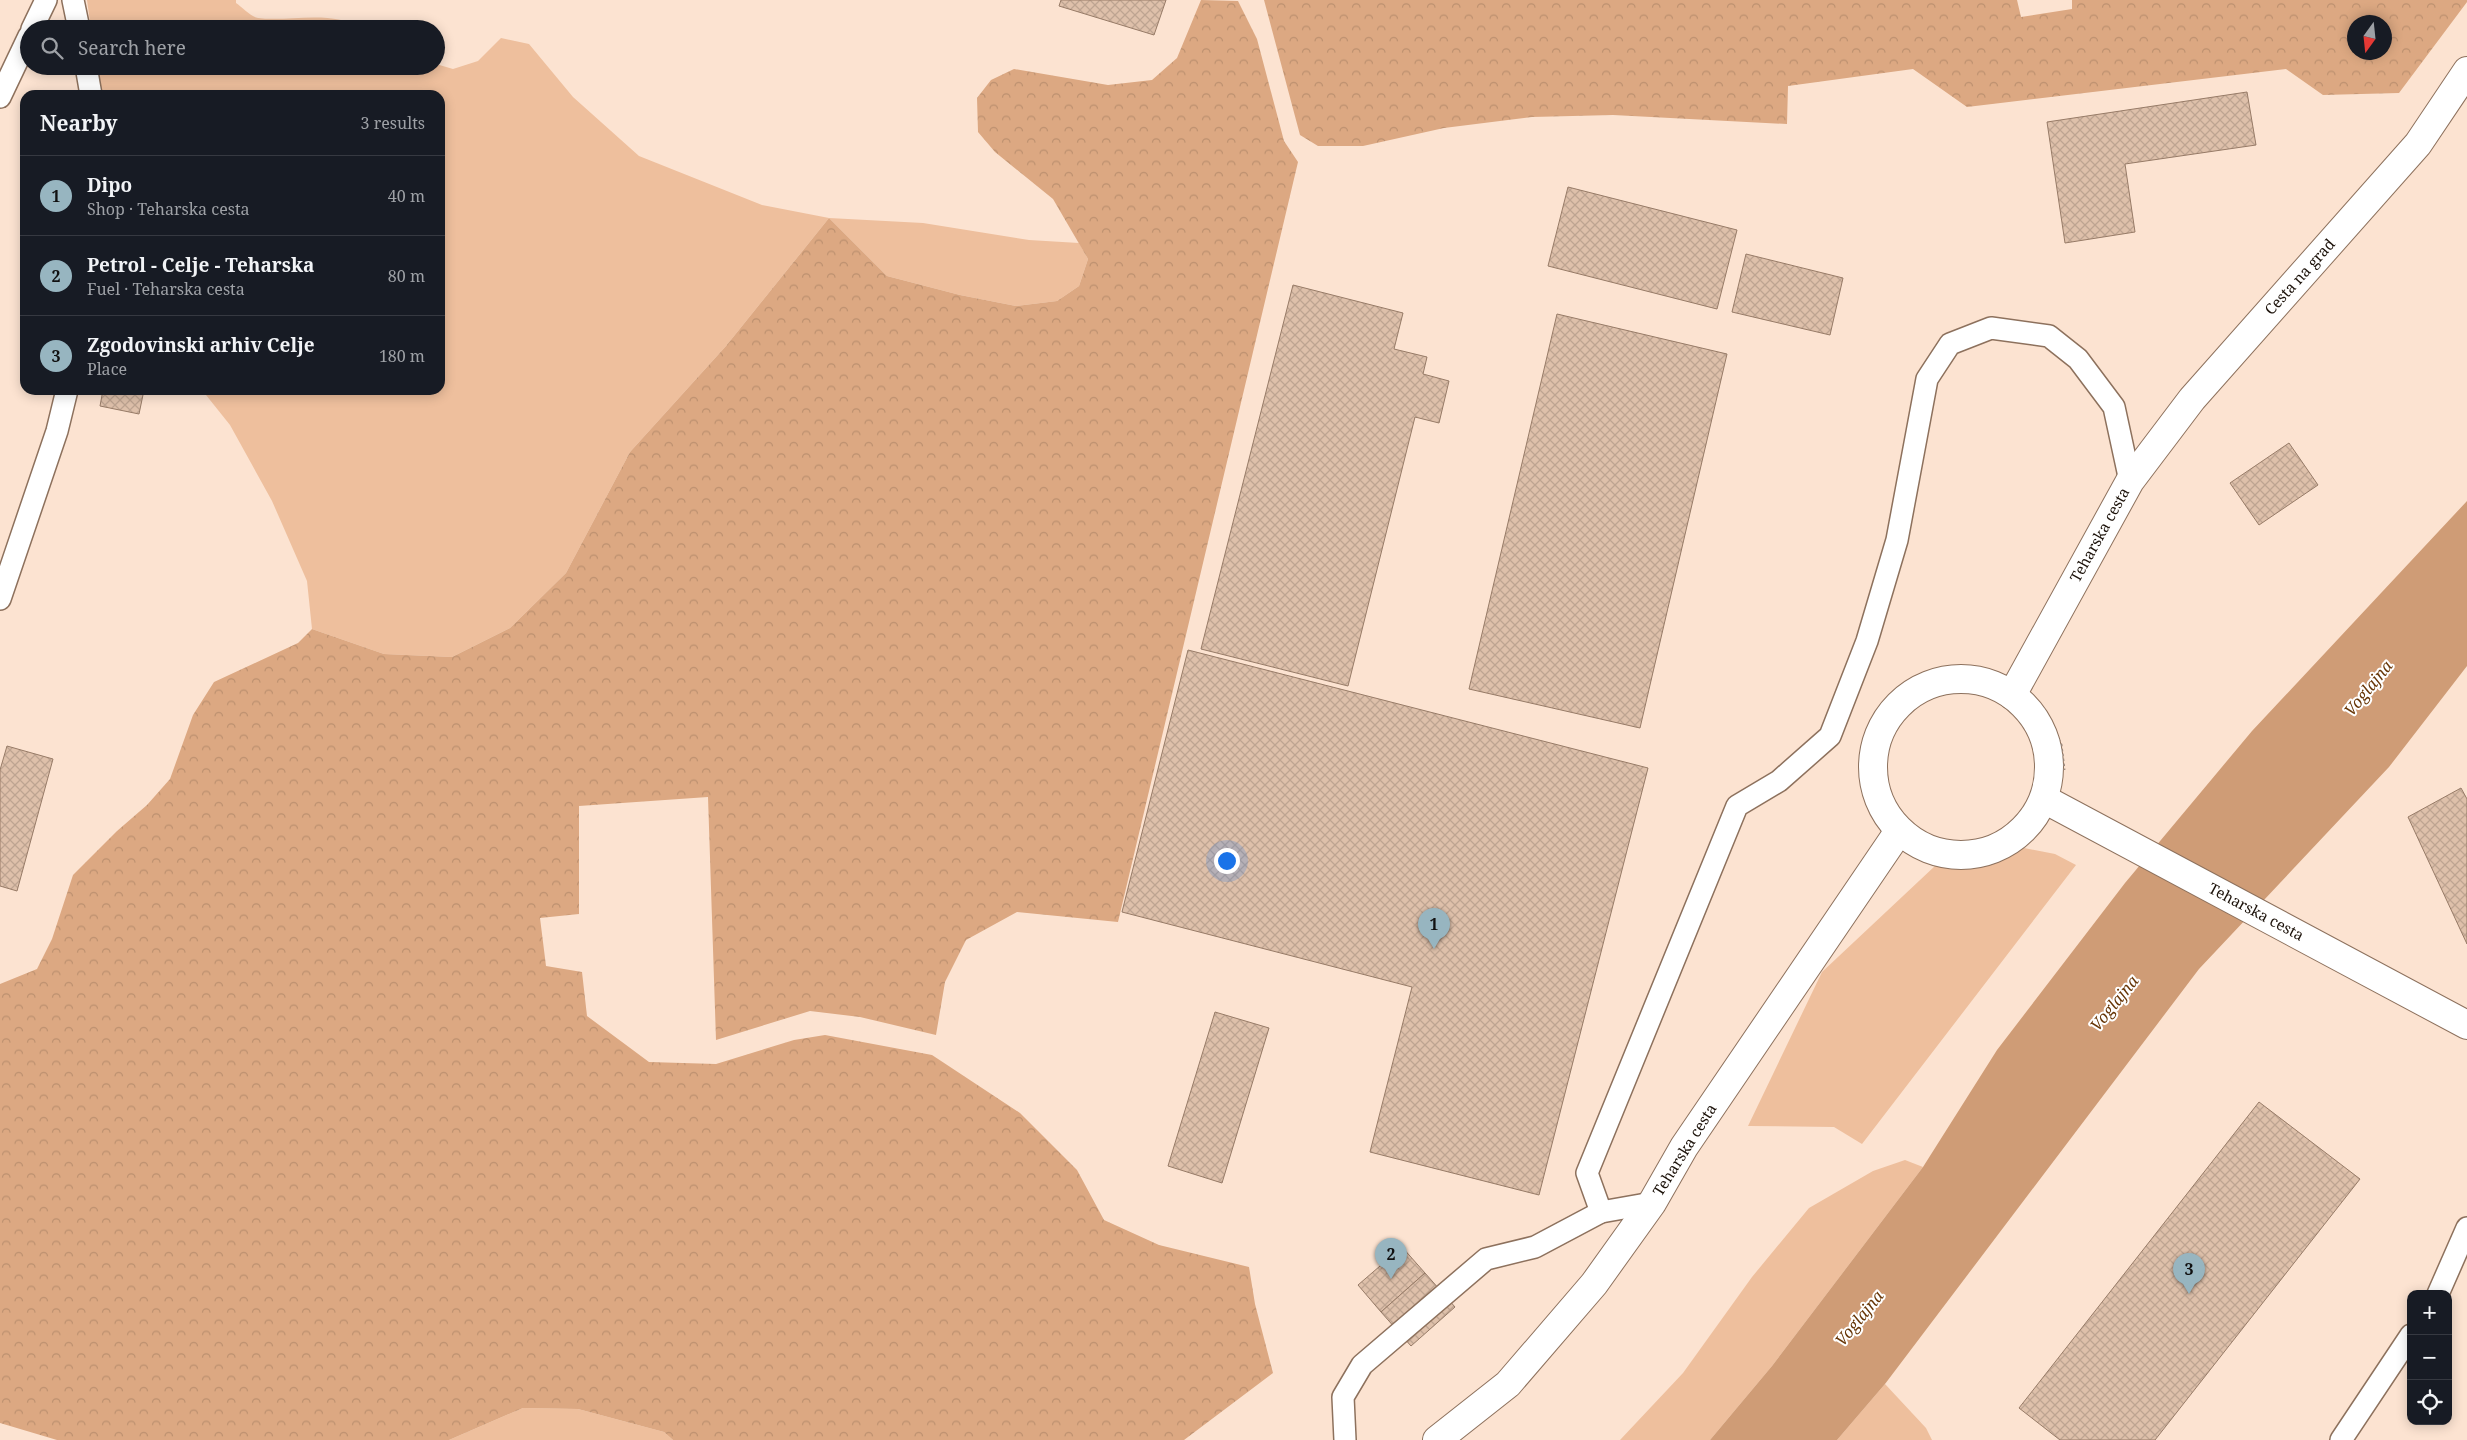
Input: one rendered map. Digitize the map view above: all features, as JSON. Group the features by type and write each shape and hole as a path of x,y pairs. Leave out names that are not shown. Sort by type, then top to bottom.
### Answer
{"street":[{"name":"Cesta na grad","path":"2130,481 2192,399 2418,144 2467,71"},
{"name":"Teharska cesta","path":"2012,695 2130,481"},
{"path":"1956,678 1986,682 2012,695 2033,715 2046,741 2050,770 2044,799 2029,824 2007,843 1980,854 1951,855 1922,848 1899,830 1881,807 1872,779 1873,749 1884,722 1902,700 1928,684 1956,678"},
{"name":"Teharska cesta","path":"2044,799 2467,1025"},
{"name":"Teharska cesta","path":"1437,1440 1508,1384 1594,1284 1652,1203 1684,1147 1899,830"}],"lane":[{"path":"36,20 46,0"},
{"path":"73,0 77,20"},
{"path":"0,97 20,55"},
{"path":"88,75 90,90"},
{"path":"1601,1212 1587,1173 1737,806 1779,781 1830,736 1866,641 1897,540 1928,379 1950,344 1991,328 2049,336 2078,360 2114,407 2130,481"},
{"path":"0,599 57,431 66,395"},
{"path":"1346,1440 1343,1397 1362,1365 1486,1259 1535,1247 1601,1212 1652,1203"},
{"path":"2440,1290 2467,1228"},
{"path":"2341,1440 2407,1341"}],"path":[{"path":"2042,706 2061,745 2065,771"},
{"path":"1920,857 1948,865 1988,862 2010,853 2037,832"}],"shaded area":[{"path":"87,0 236,0 236,3 258,18 325,18 341,20 90,20"},
{"path":"501,38 529,44 573,97 639,156 762,205 829,218 726,346 630,452 566,573 510,628 452,657 384,654 312,629 307,581 272,501 230,425 206,395 445,395 445,90 100,90 98,75 445,75 445,67 453,69 478,61"},
{"path":"829,218 923,223 1029,240 1079,243 1088,259 1079,286 1057,301 1016,306 960,295 887,276"},
{"path":"2004,844 2055,854 2076,865 1862,1144 1834,1127 1748,1126 1822,972 1952,850"},
{"path":"1905,1160 1923,1167 1772,1366 1710,1440 1620,1440 1683,1373 1752,1277 1809,1208 1873,1171"},
{"path":"1885,1384 1926,1428 1932,1440 1837,1440"},
{"path":"523,1408 578,1409 664,1432 673,1440 449,1440"}],"green space":[{"path":"1201,0 1238,1 1257,39 1284,141 1298,162 1118,922 1017,912 966,940 945,982 936,1035 860,1017 810,1011 716,1040 708,797 579,806 579,914 540,918 546,966 582,972 587,1016 649,1062 716,1064 794,1040 825,1035 932,1055 1020,1113 1077,1170 1104,1220 1159,1245 1249,1267 1255,1304 1273,1373 1184,1440 673,1440 664,1432 578,1409 523,1408 449,1440 57,1440 0,1423 0,984 37,969 52,939 73,875 117,831 147,805 170,779 193,715 214,682 298,643 312,629 384,654 452,657 510,628 566,573 630,452 726,346 829,218 887,276 960,295 1016,306 1057,301 1079,286 1088,259 1053,199 995,152 978,132 977,98 991,80 1014,69 1108,85 1152,80 1177,58"},
{"path":"1264,0 2017,0 2021,17 2072,9 2072,0 2467,0 2399,93 2323,95 2286,69 1967,107 1913,69 1788,86 1787,124 1613,115 1532,117 1444,128 1363,146 1318,146 1300,135"}],"water":[{"name":"Voglajna","path":"2467,501 2467,666 2389,767 2199,969 1885,1384 1837,1440 1710,1440 1772,1366 1923,1167 1997,1050 2125,883 2252,731"}],"building":[{"path":"1061,0 1166,0 1154,35 1059,6"},
{"path":"2247,92 2256,145 2125,164 2135,232 2065,243 2047,122"},
{"path":"1568,187 1737,230 1717,309 1548,266"},
{"path":"1746,254 1843,278 1830,335 1732,312"},
{"path":"1293,285 1403,313 1394,349 1427,357 1423,374 1449,381 1439,423 1415,417 1348,686 1201,649"},
{"path":"1557,314 1727,354 1640,728 1469,689"},
{"path":"102,395 143,395 139,414 100,406"},
{"path":"2289,443 2318,485 2259,525 2230,483"},
{"path":"1188,650 1648,768 1539,1195 1370,1152 1412,987 1122,912"},
{"path":"7,746 53,759 17,891 0,886 0,770"},
{"path":"2461,788 2467,799 2467,944 2408,817"},
{"path":"1215,1012 1269,1028 1222,1183 1168,1166"},
{"path":"2259,1102 2360,1179 2155,1440 2060,1440 2019,1408"},
{"path":"1402,1247 1425,1273 1381,1312 1358,1285"},
{"path":"1425,1273 1455,1307 1411,1346 1381,1312"}],"place":[{"name":"Dipo","path":"1434,949"},
{"name":"Petrol - Celje - Teharska","path":"1391,1279"},
{"name":"Zgodovinski arhiv Celje","path":"2189,1294"}]}
